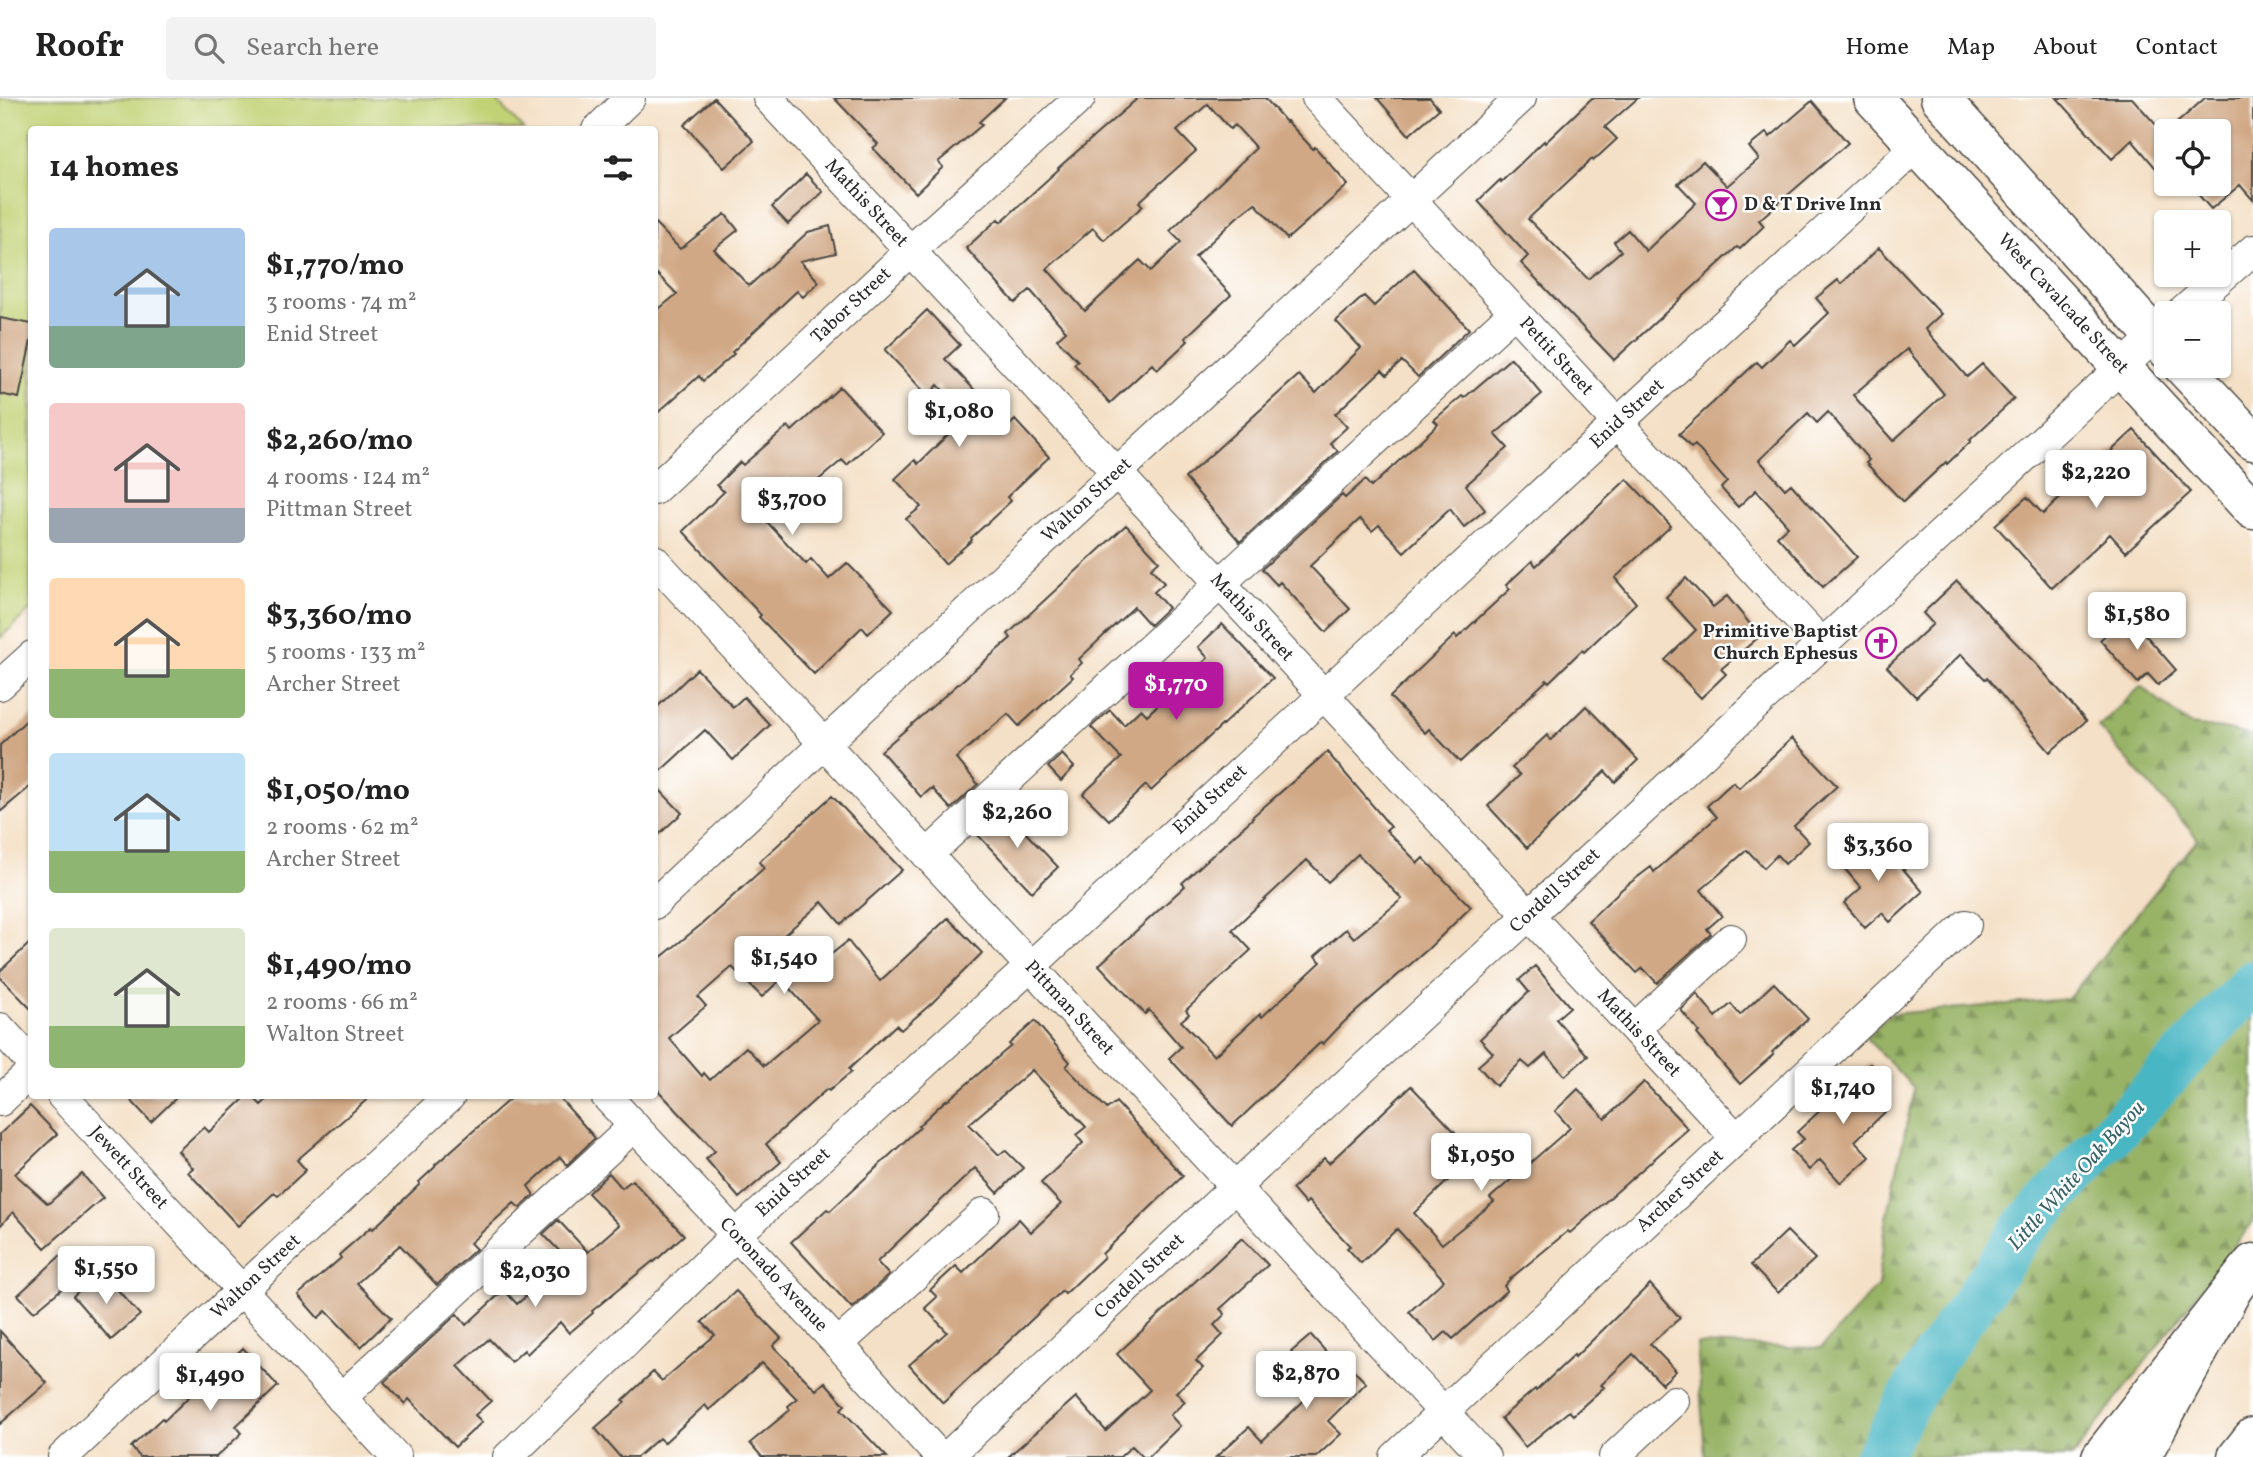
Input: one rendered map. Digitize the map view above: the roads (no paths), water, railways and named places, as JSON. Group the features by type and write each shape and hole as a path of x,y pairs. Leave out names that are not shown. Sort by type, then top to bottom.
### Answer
{"main road":[{"name":"West Cavalcade Street","path":"1873,98 2253,510"},
{"path":"1954,103 2154,317"},
{"path":"2193,378 2253,441"},
{"path":"2101,1457 2244,1275"},
{"path":"2141,1457 2244,1275"},
{"path":"2237,1457 2253,1437"}],"street":[{"path":"601,126 631,98"},
{"name":"Mathis Street","path":"768,98 1737,1139"},
{"name":"Tabor Street","path":"658,485 909,251 1080,98"},
{"name":"Pettit Street","path":"1317,98 1823,645"},
{"name":"Walton Street","path":"658,900 1521,98"},
{"name":"Enid Street","path":"508,1457 736,1235 1031,966 1917,146"},
{"name":"Cordell Street","path":"2199,301 2253,250"},
{"path":"928,855 1514,312"},
{"name":"Cordell Street","path":"947,1457 2120,368 2154,341"},
{"name":"Pittman Street","path":"658,564 1485,1457"},
{"path":"0,685 28,660"},
{"name":"Archer Street","path":"1395,1457 1966,925"},
{"path":"1635,1028 1731,939"},
{"path":"0,1028 28,1059"},
{"path":"0,1101 28,1075"},
{"name":"Jewett Street","path":"65,1099 396,1457"},
{"name":"Walton Street","path":"63,1457 447,1099"},
{"name":"Coronado Avenue","path":"609,1099 940,1457"},
{"path":"341,1398 634,1126"},
{"path":"838,1344 984,1213"},
{"path":"1614,1457 1674,1401"}],"waterway":[{"name":"Little White Oak Bayou","path":"1877,1457 1925,1372 2026,1226 2253,983"}],"place":[{"name":"D & T Drive Inn","path":"1721,205"},
{"name":"Primitive Baptist Church Ephesus","path":"1881,643"}]}
